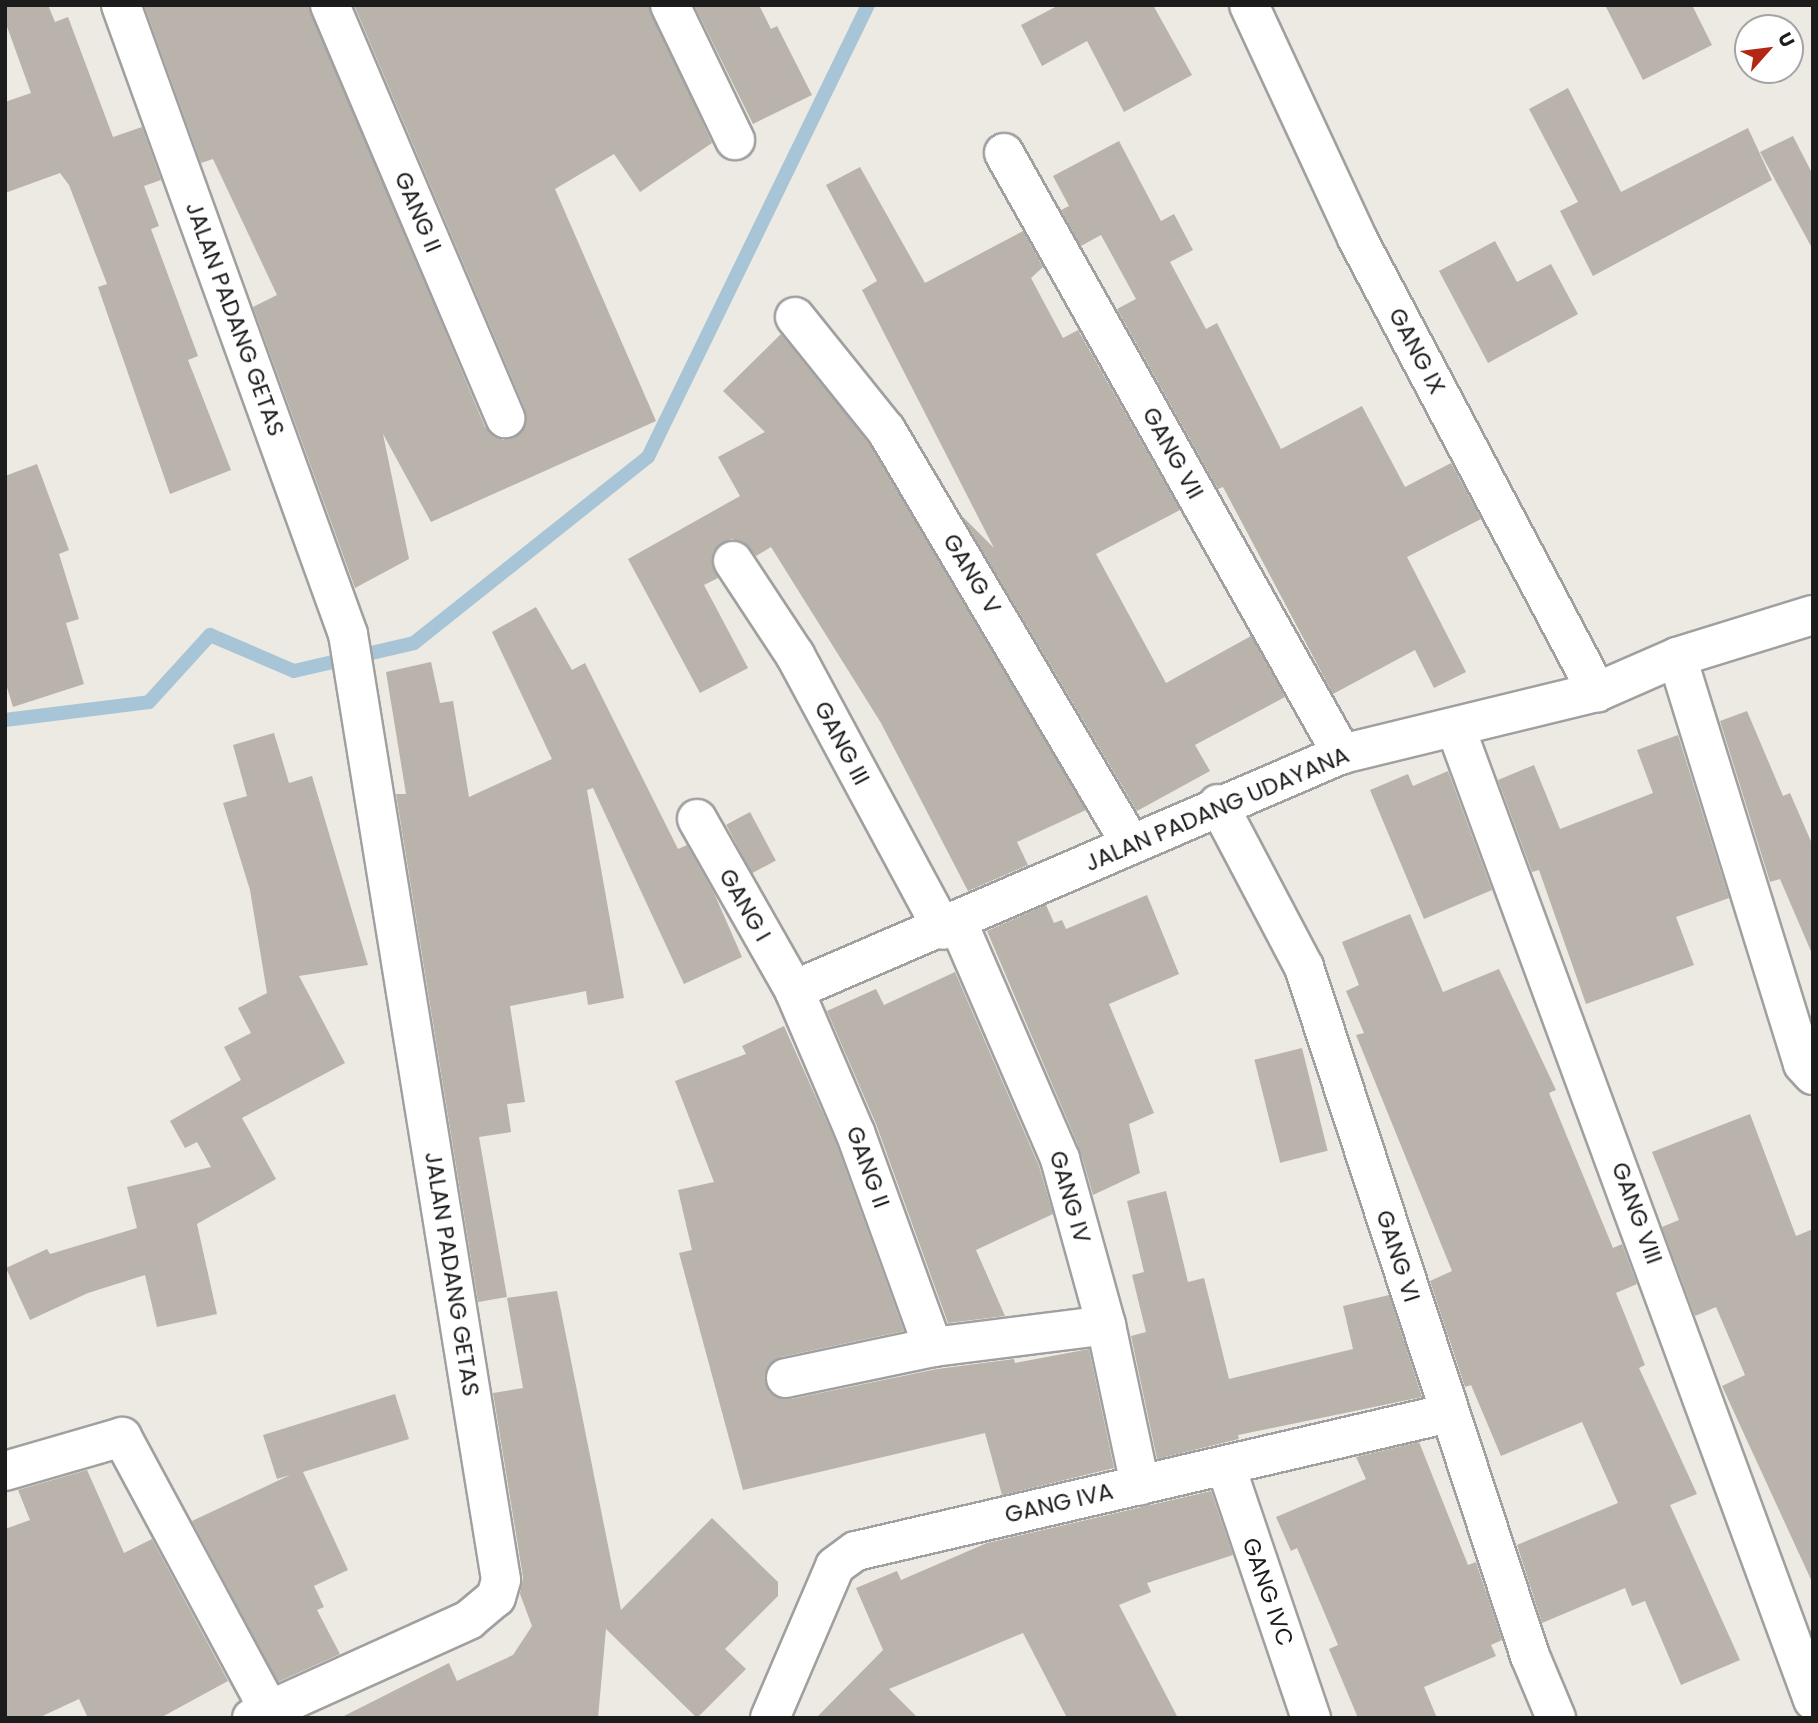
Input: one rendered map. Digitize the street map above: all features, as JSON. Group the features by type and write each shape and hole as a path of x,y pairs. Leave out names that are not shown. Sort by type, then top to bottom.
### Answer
{"street":[{"name":"JALAN PADANG GETAS","path":"5,1471 122,1437 265,1715 469,1620 496,1597 500,1580 361,699 348,634 121,5"},
{"name":"GANG II","path":"330,5 505,418"},
{"path":"670,5 735,140"},
{"name":"GANG IX","path":"1249,5 1357,238 1597,691"},
{"name":"GANG VII","path":"1004,153 1342,754"},
{"name":"GANG V","path":"795,317 886,430 1131,844"},
{"name":"GANG III","path":"733,561 795,655 950,926"},
{"name":"JALAN PADANG UDAYANA","path":"794,990 950,926 1218,804 1342,754 1456,729 1597,691 1677,657 1813,615"},
{"path":"1677,657 1803,1064 1813,1075"},
{"name":"GANG VIII","path":"1456,729 1813,1700"},
{"name":"GANG VI","path":"1218,804 1304,967 1530,1656 1556,1718"},
{"name":"GANG I","path":"697,819 794,990"},
{"name":"GANG IV","path":"950,926 1045,1115 1106,1325 1140,1485"},
{"name":"GANG II","path":"794,990 855,1132 933,1348"},
{"path":"786,1378 933,1348 1106,1325"},
{"name":"GANG IVA","path":"770,1718 839,1561 871,1545 1226,1467 1449,1413"},
{"name":"GANG IVC","path":"1226,1467 1311,1718"}],"building":[{"path":"5,5 48,5 55,22 68,17 113,137 142,127 161,180 144,186 159,226 151,229 198,356 188,360 231,470 170,494 98,287 107,284 69,185 60,173 5,193 5,102 31,93 5,21"},
{"path":"144,5 309,5 485,427 503,440 523,431 525,409 354,5 648,5 712,143 640,192 614,154 555,189 656,421 431,522 383,434 409,559 355,588 253,307 277,295 213,159 201,163"},
{"path":"694,5 759,5 771,29 777,26 812,95 753,124"},
{"path":"1059,5 1153,5 1192,75 1124,112 1087,41 1042,66 1021,25"},
{"path":"1605,5 1692,5 1712,45 1643,80"},
{"path":"1568,88 1621,192 1748,128 1772,180 1593,276 1560,211 1578,202 1529,109"},
{"path":"1793,136 1813,175 1813,250 1760,152"},
{"path":"1119,141 1161,221 1174,214 1193,250 1170,262 1206,329 1217,323 1281,449 1362,406 1405,487 1451,463 1481,519 1407,557 1466,672 1434,688 1415,650 1333,694 1223,487 1218,489 1117,309 1136,299 1101,235 1081,246 1061,210 1069,206 1053,176"},
{"path":"860,167 925,283 1023,231 1043,267 1031,278 1063,338 1078,330 1180,510 1096,554 1166,683 1251,636 1285,697 1195,745 1210,771 1137,811 962,516 994,548 862,290 877,281 826,185"},
{"path":"1495,241 1517,282 1551,264 1578,314 1488,363 1439,271"},
{"path":"781,334 868,442 1086,810 1017,842 1028,865 968,891 881,723 771,547 756,556 743,542 731,539 713,552 718,578 704,585 748,668 700,693 628,559 740,496 718,457 765,432 723,391"},
{"path":"37,464 69,550 59,554 79,619 66,623 84,684 13,707 5,681 5,476"},
{"path":"536,607 572,670 585,663 678,849 687,845 714,893 742,957 684,984 593,788 587,790 624,998 588,1005 586,991 510,1006 525,1102 507,1104 511,1132 479,1137 507,1297 478,1302 396,794 406,794 386,672 431,662 440,703 453,701 469,797 552,759 492,632"},
{"path":"1747,711 1783,796 1790,793 1813,846 1813,956 1780,879 1770,882 1720,721"},
{"path":"274,733 289,783 312,776 368,965 299,976 345,1063 242,1118 276,1179 197,1224 217,1314 157,1327 145,1275 88,1293 30,1320 6,1268 47,1249 50,1254 137,1228 127,1187 211,1167 197,1142 185,1148 170,1121 241,1080 224,1047 251,1033 238,1008 267,993 250,890 223,803 247,796 233,745"},
{"path":"1678,735 1729,898 1676,917 1694,965 1586,1004 1539,870 1532,872 1498,780 1534,765 1560,829 1653,793 1637,750"},
{"path":"1448,771 1492,890 1424,919 1370,790 1408,774 1413,786"},
{"path":"750,812 776,861 752,873 726,825"},
{"path":"1147,895 1179,974 1109,1004 1154,1113 1129,1124 1140,1173 1093,1195 1080,1150 987,931 1046,905 1054,923 1062,920 1066,929"},
{"path":"1410,914 1443,992 1499,969 1556,1090 1549,1093 1613,1248 1622,1244 1637,1284 1616,1293 1645,1365 1639,1368 1697,1494 1670,1505 1740,1660 1681,1685 1645,1601 1632,1606 1625,1588 1542,1623 1517,1545 1618,1503 1582,1422 1501,1456 1471,1385 1465,1387 1430,1281 1452,1271 1356,1035 1364,1033 1346,991 1359,985 1342,942"},
{"path":"955,972 1039,1166 1053,1214 976,1250 1005,1316 948,1323 876,1124 827,1011 876,989 884,1005"},
{"path":"784,1026 835,1140 904,1331 781,1357 766,1371 769,1392 791,1399 937,1369 1014,1359 1015,1363 1089,1349 1114,1468 1002,1495 985,1433 743,1490 679,1253 692,1250 678,1190 714,1182 675,1081 746,1054 742,1046"},
{"path":"1302,1048 1328,1151 1280,1163 1254,1060"},
{"path":"1750,1114 1796,1236 1813,1229 1813,1584 1722,1386 1745,1375 1716,1307 1695,1316 1662,1227 1679,1220 1652,1152"},
{"path":"1166,1191 1188,1282 1204,1278 1229,1379 1353,1349 1343,1306 1389,1295 1422,1397 1238,1435 1239,1439 1157,1459 1131,1336 1146,1332 1132,1275 1144,1272 1127,1201"},
{"path":"557,1291 621,1610 712,1518 778,1582 778,1596 725,1649 746,1669 697,1718 606,1629 598,1718 340,1718 449,1663 457,1681 513,1655 532,1626 520,1594 523,1577 493,1393 523,1388 507,1298"},
{"path":"395,1394 409,1439 303,1472 348,1570 314,1586 324,1607 317,1610 340,1654 278,1682 192,1521 290,1475 277,1479 263,1435"},
{"path":"1419,1442 1468,1565 1476,1562 1502,1640 1491,1645 1496,1656 1424,1687 1437,1718 1358,1718 1329,1649 1338,1645 1297,1548 1291,1551 1276,1517 1366,1479 1356,1457"},
{"path":"87,1470 124,1553 152,1539 228,1681 160,1718 88,1718 79,1699 38,1718 5,1718 5,1529 30,1520 18,1490"},
{"path":"1211,1491 1233,1555 1147,1583 1151,1592 1119,1605 1178,1718 1067,1718 1023,1633 889,1689 918,1718 816,1718 883,1650 856,1588 897,1571 901,1580 987,1543"}],"waterway":[{"path":"5,720 149,702 210,635 294,671 414,643 648,457 868,5"}]}
